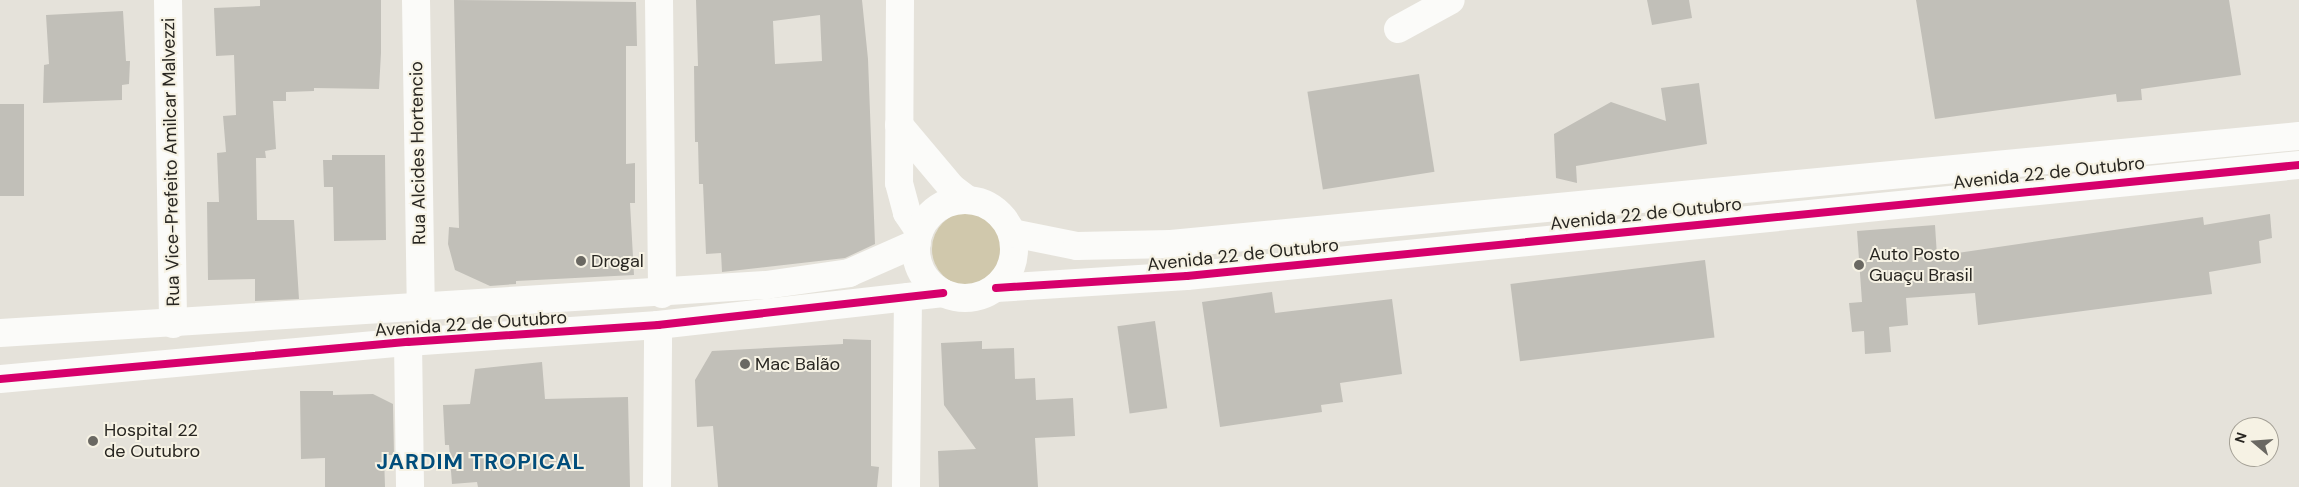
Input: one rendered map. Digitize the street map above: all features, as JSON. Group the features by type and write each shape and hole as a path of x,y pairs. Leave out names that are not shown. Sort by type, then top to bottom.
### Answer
{"street":[{"name":"Rua Vice-Prefeito Amilcar Malvezzi","path":"168,0 173,324"},
{"name":"Rua Alcides Hortencio","path":"416,0 421,306"},
{"path":"658,0 662,294"},
{"path":"899,125 952,188 968,200 984,204 999,212 1012,233 1013,263 996,288 970,298 943,293 922,272 918,237 902,199 898,159 900,0"},
{"path":"1398,29 1451,0"},
{"name":"Avenida 22 de Outubro","path":"1012,233 1077,246 1171,244 2299,136"},
{"name":"Avenida 22 de Outubro","path":"996,288 1188,276 2299,165"},
{"path":"918,237 929,216 943,205 968,200"},
{"name":"Avenida 22 de Outubro","path":"0,333 173,324 421,306 662,294 828,277 865,266 918,237"},
{"name":"Avenida 22 de Outubro","path":"0,379 408,342 658,325 943,293"},
{"path":"906,487 908,298"},
{"path":"657,487 658,325"},
{"path":"408,342 410,487"}],"shaded area":[{"path":"962,212 976,212 990,218 1000,228 1006,242 1006,256 1000,270 990,280 976,286 962,286 948,280 938,270 932,256 932,242 938,228 948,218"}],"building":[{"path":"260,0 381,0 379,89 314,88 314,91 286,92 286,101 273,101 276,149 265,151 266,158 256,158 257,220 294,220 299,299 255,301 255,279 208,280 207,202 219,202 217,153 226,152 223,116 236,115 234,55 216,56 214,8 260,6"},
{"path":"454,0 636,2 637,46 626,46 626,164 635,163 635,203 630,203 634,275 516,281 516,284 490,286 455,270 448,244 449,227 459,228"},
{"path":"696,0 862,0 868,59 875,244 845,258 722,272 721,253 706,254 703,184 699,184 698,142 695,142 694,66 698,66","holes":["820,15 822,61 775,64 773,21"]},
{"path":"1647,0 1689,0 1692,18 1652,25"},
{"path":"1916,0 2229,0 2241,75 2141,89 2142,100 2117,102 2116,94 1935,119"},
{"path":"123,11 126,61 130,61 129,84 122,85 122,100 43,103 44,65 49,64 46,15"},
{"path":"1419,74 1434,172 1323,189 1307,92"},
{"path":"1699,83 1707,144 1576,166 1577,183 1556,178 1554,134 1611,102 1666,121 1661,88"},
{"path":"0,104 24,104 24,196 0,196"},
{"path":"332,155 385,155 386,240 334,241 333,187 324,187 323,160 332,160"},
{"path":"2270,214 2272,238 2259,241 2261,263 2209,272 2212,294 1978,325 1975,293 1906,298 1908,325 1889,327 1891,352 1865,354 1864,331 1852,332 1849,303 1862,302 1857,231 1935,225 1937,256 2203,217 2204,225"},
{"path":"1705,260 1715,337 1520,361 1510,284"},
{"path":"1272,292 1275,313 1392,299 1402,374 1340,383 1343,402 1321,405 1322,412 1220,427 1202,302"},
{"path":"1155,321 1167,408 1130,413 1117,326"},
{"path":"843,339 871,340 871,466 879,467 877,487 718,487 713,426 697,427 695,380 712,351 843,344"},
{"path":"982,341 982,349 1014,348 1015,379 1035,378 1036,400 1073,398 1075,436 1035,438 1038,487 939,487 938,451 976,449 944,405 941,343"},
{"path":"542,362 545,399 628,397 630,487 478,487 477,482 452,484 449,445 445,445 443,405 470,404 475,369"},
{"path":"300,391 333,391 333,395 373,394 393,404 394,455 384,455 385,487 325,487 325,458 301,459"}],"cycle path":[{"path":"996,288 1187,276 2299,165"},
{"path":"0,379 408,342 658,325 943,293"}],"place":[{"name":"Drogal","path":"581,261"},
{"name":"Auto Posto Guaçu Brasil","path":"1859,265"},
{"name":"Mac Balão","path":"745,364"},
{"name":"Hospital 22 de Outubro","path":"93,441"}],"district":[{"name":"JARDIM TROPICAL","path":"481,462"}]}
